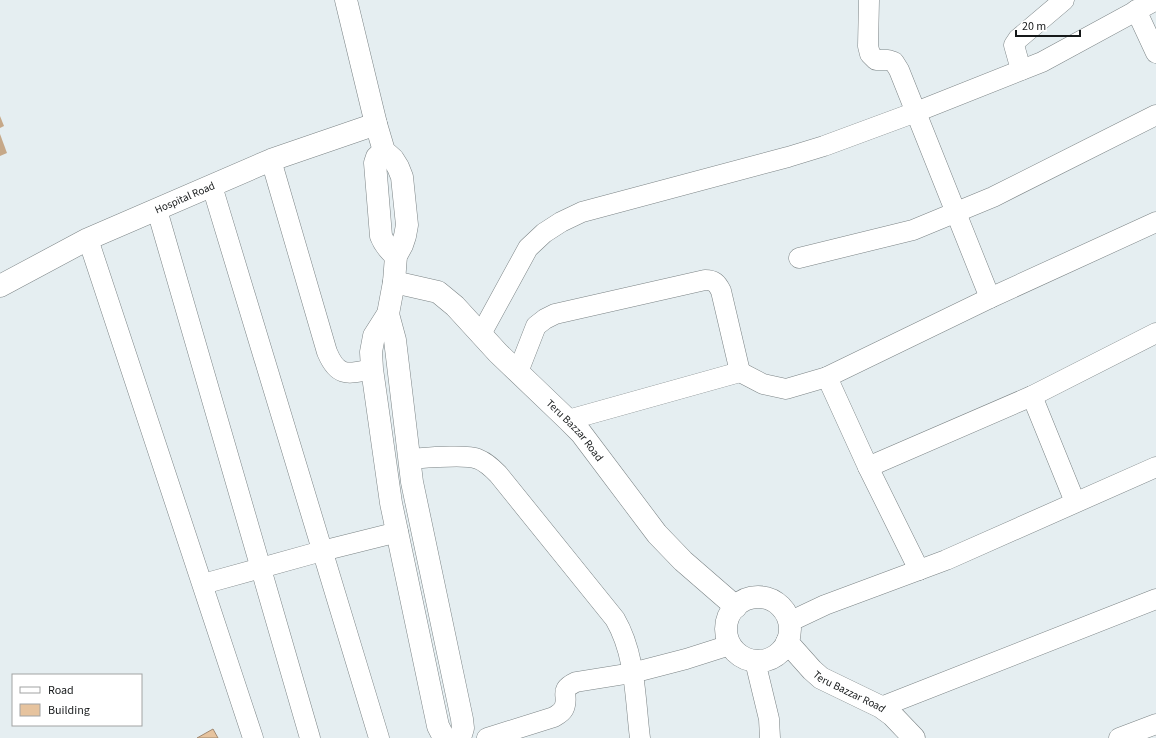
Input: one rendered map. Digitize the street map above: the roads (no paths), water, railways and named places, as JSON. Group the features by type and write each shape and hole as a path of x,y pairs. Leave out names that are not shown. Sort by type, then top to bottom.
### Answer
{"street":[{"path":"346,0 384,151 393,159 402,177 407,225 406,236 396,256 394,282 388,314 374,336 371,352 372,369 391,503 438,726 444,738"},
{"path":"870,0 868,46 870,54 876,60 888,60 894,62 916,112 990,298"},
{"path":"1021,70 1014,45 1018,39 1064,0"},
{"path":"481,334 528,248 544,233 561,222 582,212 824,146 916,112 1042,62 1156,0"},
{"path":"1136,10 1156,53"},
{"path":"799,258 913,230 956,213 993,197 1156,115"},
{"name":"Hospital Road","path":"0,286 88,239 271,160 376,124"},
{"path":"271,160 325,344 332,362 339,371 352,373 372,369"},
{"path":"212,186 379,738"},
{"path":"157,210 310,738"},
{"path":"568,420 740,372 763,384 786,389 827,377 990,298 1156,222"},
{"path":"88,239 253,738"},
{"path":"518,372 536,326 555,314 705,280 712,280 718,284 721,291 740,372"},
{"name":"Teru Bazzar Road","path":"394,282 438,292 455,306 498,353 580,433 670,549 736,606 745,600 756,598 767,599 776,604 784,612 788,632 812,670 821,678 881,707 892,715 914,738"},
{"path":"388,314 395,340 412,482 462,719 463,728 460,738"},
{"path":"868,468 1032,396 1156,332"},
{"path":"827,377 868,468 919,570"},
{"path":"1032,396 1075,502"},
{"path":"409,459 462,457 477,458 490,466 498,474 616,620 627,645 640,738"},
{"path":"736,606 729,615 726,626 730,645 737,653 745,658 755,661 764,661 774,657 782,651 788,632 825,605 953,556 1156,467"},
{"path":"203,584 322,551 398,532"},
{"path":"881,707 1156,599"},
{"path":"487,738 554,717 562,712 566,705 564,693 569,685 576,682 632,673 686,659 730,645"},
{"path":"755,661 769,719 770,738"},
{"path":"1119,738 1156,724"}]}
